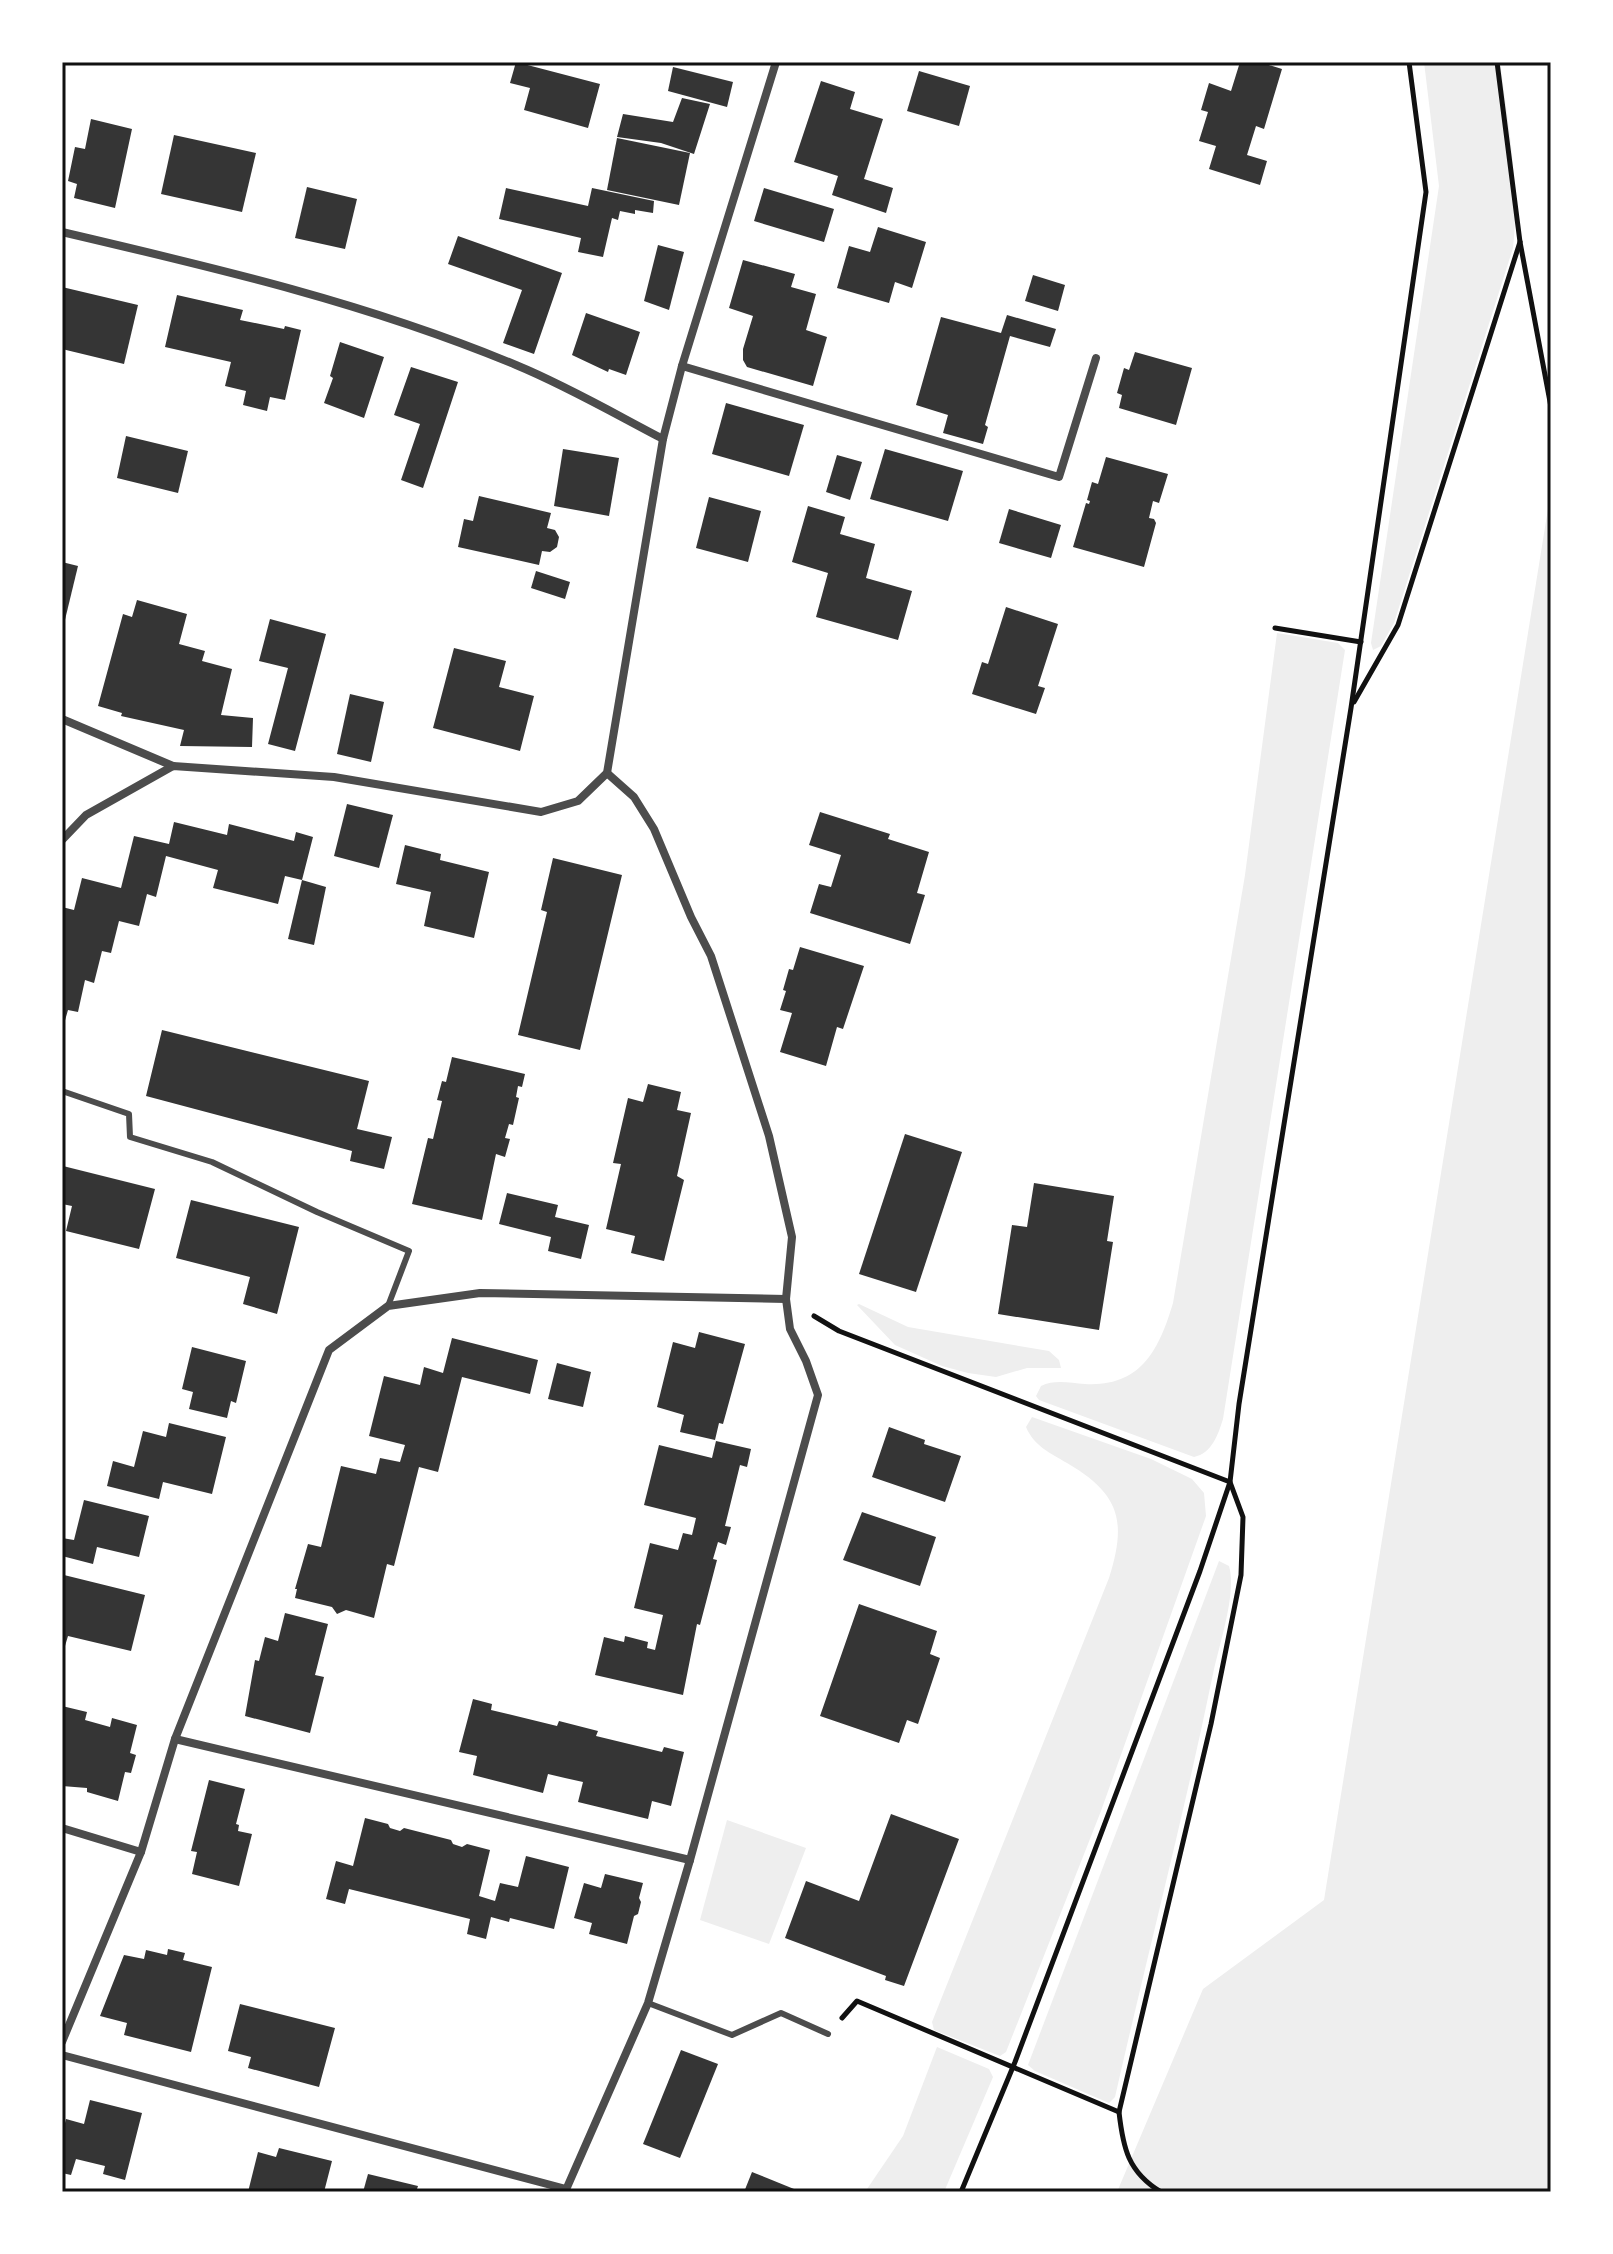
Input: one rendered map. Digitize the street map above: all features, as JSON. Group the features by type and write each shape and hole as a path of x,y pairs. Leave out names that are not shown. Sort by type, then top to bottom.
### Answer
{"street":[{"path":"62,719 173,766 334,777 541,812 578,801 607,773 663,439 682,366 776,62"},
{"path":"62,232 253,277 377,313 518,366 663,439"},
{"path":"682,366 1059,477 1096,358"},
{"path":"62,840 86,815 173,766"},
{"path":"62,2055 566,2190 648,2003 818,1395 790,1329 786,1299 792,1237 769,1136 711,956 654,829 634,797 607,773"},
{"path":"62,2042 141,1852 175,1739 329,1350 388,1306 480,1293 786,1299"},
{"path":"175,1739 690,1860"},
{"path":"62,1828 141,1852"}],"lane":[{"path":"62,1091 129,1114 130,1137 212,1162 409,1251 388,1306"},
{"path":"648,2003 732,2035 781,2013 828,2034"}],"path":[{"path":"961,2192 1013,2067 1200,1571 1230,1482 1239,1404 1351,708 1426,192 1409,62"},
{"path":"1497,62 1520,242 1551,407"},
{"path":"1351,708 1398,625 1520,242"},
{"path":"1275,628 1361,642"},
{"path":"786,1299 839,1331 1230,1482 1243,1517 1241,1575 1211,1724 1119,2112 1124,2150 1147,2183 1161,2192"},
{"path":"828,2034 857,2001 1119,2112"}],"shaded area":[{"path":"1424,62 1500,62 1514,178 1515,225 1513,248 1394,623 1381,646 1373,650 1371,643 1439,186"},
{"path":"1551,490 1551,2192 1117,2192 1203,1989 1324,1900"},
{"path":"1277,633 1338,643 1345,650 1223,1419 1210,1447 1194,1457 1039,1400 1036,1396 1041,1386 1046,1384 1104,1383 1134,1372 1154,1350 1173,1303 1245,875"},
{"path":"859,1304 908,1327 1049,1351 1059,1360 1061,1368 1027,1368 996,1377 942,1366 895,1345"},
{"path":"1032,1417 1151,1459 1192,1479 1204,1493 1206,1516 1101,1811 1006,2052 1000,2056 934,2030 932,2022 1109,1578 1115,1558 1118,1525 1115,1511 1098,1486 1033,1439 1026,1427"},
{"path":"1219,1561 1229,1566 1231,1577 1226,1619 1115,2097 1109,2103 1035,2071 1028,2065"},
{"path":"727,1820 806,1848 769,1944 700,1920"},
{"path":"937,2047 989,2069 993,2077 944,2192 865,2192 903,2136"}],"building":[{"path":"516,62 600,84 588,128 524,110 530,88 510,83"},
{"path":"1240,62 1259,62 1282,69 1264,129 1256,126 1247,155 1267,161 1260,185 1209,169 1216,146 1199,141 1208,112 1201,110 1209,83 1231,91"},
{"path":"673,67 733,82 727,107 668,91"},
{"path":"919,71 970,86 959,126 907,111"},
{"path":"821,81 855,92 850,109 883,119 864,179 893,188 886,213 832,195 838,176 794,162"},
{"path":"682,98 710,104 694,154 661,143 617,137 623,114 673,122"},
{"path":"91,119 132,129 115,208 74,198 77,184 68,181 75,147 85,149"},
{"path":"174,135 256,153 242,212 161,194"},
{"path":"617,138 690,153 679,205 607,190"},
{"path":"307,187 357,199 345,249 295,238"},
{"path":"506,188 588,206 592,188 654,201 653,213 620,211 618,220 612,218 603,257 578,252 581,238 499,219"},
{"path":"764,188 834,209 824,242 754,221"},
{"path":"878,227 926,242 912,288 895,282 889,303 837,288 849,246 870,252"},
{"path":"458,236 562,273 534,354 503,343 522,290 448,264"},
{"path":"658,245 684,252 669,310 644,301"},
{"path":"743,260 795,274 791,287 816,294 806,330 827,337 813,386 747,367 743,360 743,349 753,316 729,308"},
{"path":"1033,275 1065,285 1058,311 1025,301"},
{"path":"62,287 138,305 124,364 62,349"},
{"path":"177,295 243,310 240,320 301,330 285,400 270,397 267,411 243,405 246,391 225,386 231,362 165,347"},
{"path":"586,313 640,332 626,375 609,369 608,372 572,355"},
{"path":"1007,315 1056,329 1050,347 1010,336 985,425 988,427 983,444 943,433 948,415 916,405 941,317 1001,333"},
{"path":"340,342 384,357 364,418 324,403"},
{"path":"1135,352 1192,368 1176,425 1119,408 1122,395 1117,393 1124,368 1129,370"},
{"path":"411,367 458,382 423,488 401,480 420,424 394,415"},
{"path":"726,403 804,425 789,476 712,454"},
{"path":"126,436 188,451 178,493 117,478"},
{"path":"563,449 619,458 609,516 554,506"},
{"path":"885,449 963,471 948,521 870,499"},
{"path":"837,455 862,462 850,500 826,492"},
{"path":"1106,457 1168,474 1159,503 1153,501 1149,518 1156,523 1144,567 1073,547 1086,503 1090,501 1087,500 1092,482 1098,484"},
{"path":"479,496 551,513 547,528 555,530 559,537 557,547 550,552 542,551 539,565 458,547 464,519 473,521"},
{"path":"709,497 761,511 748,562 696,548"},
{"path":"808,506 845,517 840,534 875,544 866,578 912,591 898,640 816,617 828,573 792,562"},
{"path":"1009,509 1061,525 1051,558 999,543"},
{"path":"62,562 78,566 63,628 62,628"},
{"path":"536,571 570,582 565,599 531,588"},
{"path":"137,600 187,614 179,644 205,651 202,661 232,669 221,715 253,718 252,747 180,746 184,730 121,716 122,713 98,706 123,614 132,617"},
{"path":"1006,607 1058,624 1038,686 1045,688 1036,714 972,694 982,662 988,664"},
{"path":"270,619 326,634 295,751 268,744 288,668 259,661"},
{"path":"454,648 506,661 499,687 534,696 520,751 433,728"},
{"path":"350,694 384,702 371,762 337,754"},
{"path":"347,804 393,815 379,868 334,856"},
{"path":"820,812 890,834 888,839 929,852 917,893 925,895 910,944 810,913 819,884 831,887 841,855 809,845"},
{"path":"174,822 227,835 229,824 294,841 296,832 313,837 302,880 285,876 278,904 213,888 218,870 166,856 156,897 147,894 139,926 119,921 111,953 102,951 94,983 85,980 78,1012 68,1010 62,1031 62,907 74,910 82,878 121,888 134,836 169,844"},
{"path":"405,845 441,854 440,860 489,872 474,938 424,926 431,892 396,884"},
{"path":"553,858 622,875 580,1050 518,1035 547,912 541,910"},
{"path":"302,880 326,887 314,945 288,939"},
{"path":"800,947 864,966 843,1029 837,1027 826,1066 780,1052 792,1013 780,1010 786,991 783,990"},
{"path":"162,1030 369,1081 357,1129 392,1137 384,1169 350,1161 352,1151 146,1096"},
{"path":"452,1057 525,1074 522,1087 518,1086 516,1097 519,1098 513,1125 509,1124 505,1138 510,1139 505,1157 496,1154 482,1220 412,1204 428,1138 433,1139 442,1101 437,1100 442,1081 446,1082"},
{"path":"648,1084 681,1092 677,1110 691,1113 677,1176 684,1180 664,1261 631,1253 635,1236 606,1229 621,1164 613,1163 628,1098 643,1102"},
{"path":"905,1134 962,1152 916,1292 859,1274"},
{"path":"63,1166 155,1189 139,1249 66,1231 72,1206 62,1204"},
{"path":"1034,1183 1114,1196 1107,1241 1113,1242 1099,1330 998,1314 1012,1225 1027,1227"},
{"path":"507,1193 558,1205 555,1217 589,1225 581,1259 548,1251 551,1237 499,1224"},
{"path":"191,1200 299,1227 277,1314 243,1304 250,1277 176,1258"},
{"path":"699,1332 745,1344 723,1424 719,1423 715,1440 680,1432 684,1415 657,1407 673,1342 695,1348"},
{"path":"452,1338 538,1360 530,1394 462,1377 438,1472 419,1467 394,1566 387,1564 374,1618 346,1610 337,1614 332,1607 295,1598 308,1544 321,1547 341,1466 376,1474 380,1458 400,1462 405,1445 369,1436 384,1376 420,1385 424,1367 443,1373"},
{"path":"192,1347 246,1361 236,1403 231,1401 227,1418 189,1409 193,1392 182,1389"},
{"path":"557,1363 591,1372 583,1407 548,1399"},
{"path":"169,1423 226,1437 212,1494 163,1482 159,1499 107,1486 113,1461 134,1467 143,1431 166,1437"},
{"path":"889,1427 925,1440 924,1444 961,1456 945,1502 872,1477"},
{"path":"716,1441 751,1449 747,1467 740,1465 725,1526 731,1527 726,1545 718,1542 713,1559 717,1560 700,1625 697,1624 683,1695 595,1675 604,1637 624,1642 625,1636 648,1642 647,1648 655,1650 663,1615 634,1608 650,1543 678,1550 683,1533 692,1535 696,1518 644,1505 659,1445 712,1458"},
{"path":"84,1500 149,1516 139,1557 97,1547 93,1564 62,1556 62,1538 74,1540"},
{"path":"862,1512 936,1537 920,1586 843,1560"},
{"path":"64,1575 145,1595 131,1651 68,1636 62,1656"},
{"path":"859,1604 937,1631 930,1654 940,1658 918,1724 907,1720 899,1743 820,1716"},
{"path":"285,1613 328,1624 315,1675 324,1677 310,1733 245,1716 255,1660 259,1661 265,1637 278,1641"},
{"path":"473,1699 492,1704 491,1710 557,1726 559,1721 598,1731 596,1736 662,1752 664,1747 684,1752 671,1806 652,1801 648,1819 578,1802 583,1782 548,1774 543,1793 473,1775 477,1756 459,1752"},
{"path":"62,1706 87,1712 85,1720 110,1727 112,1718 137,1725 130,1753 136,1755 131,1773 125,1772 118,1801 87,1792 87,1788 62,1786"},
{"path":"209,1780 245,1789 236,1824 239,1825 238,1831 252,1834 239,1886 192,1874 197,1852 191,1851"},
{"path":"891,1814 959,1839 904,1986 885,1980 886,1976 785,1938 806,1881 859,1901"},
{"path":"365,1818 400,1831 404,1828 451,1840 462,1847 467,1844 490,1850 479,1896 495,1901 500,1883 518,1887 526,1856 569,1867 554,1929 510,1918 509,1922 491,1917 486,1939 467,1934 470,1919 410,1904 349,1889 345,1904 326,1899 336,1861 353,1866"},
{"path":"605,1874 643,1883 638,1914 634,1916 627,1944 589,1934 592,1923 574,1918 584,1883 601,1888"},
{"path":"168,1949 185,1953 183,1960 212,1967 191,2052 124,2035 127,2023 100,2016 124,1955 144,1959 146,1950 167,1955"},
{"path":"240,2004 335,2028 319,2087 248,2068 251,2057 228,2051"},
{"path":"681,2050 718,2064 680,2158 643,2144"},
{"path":"90,2100 142,2113 125,2180 103,2174 105,2166 76,2159 71,2175 62,2173 62,2135 66,2119 84,2124"},
{"path":"279,2148 332,2161 324,2192 248,2192 258,2152 276,2157"},
{"path":"752,2172 794,2189 793,2192 744,2192"},
{"path":"368,2174 418,2186 416,2192 363,2192"}]}
